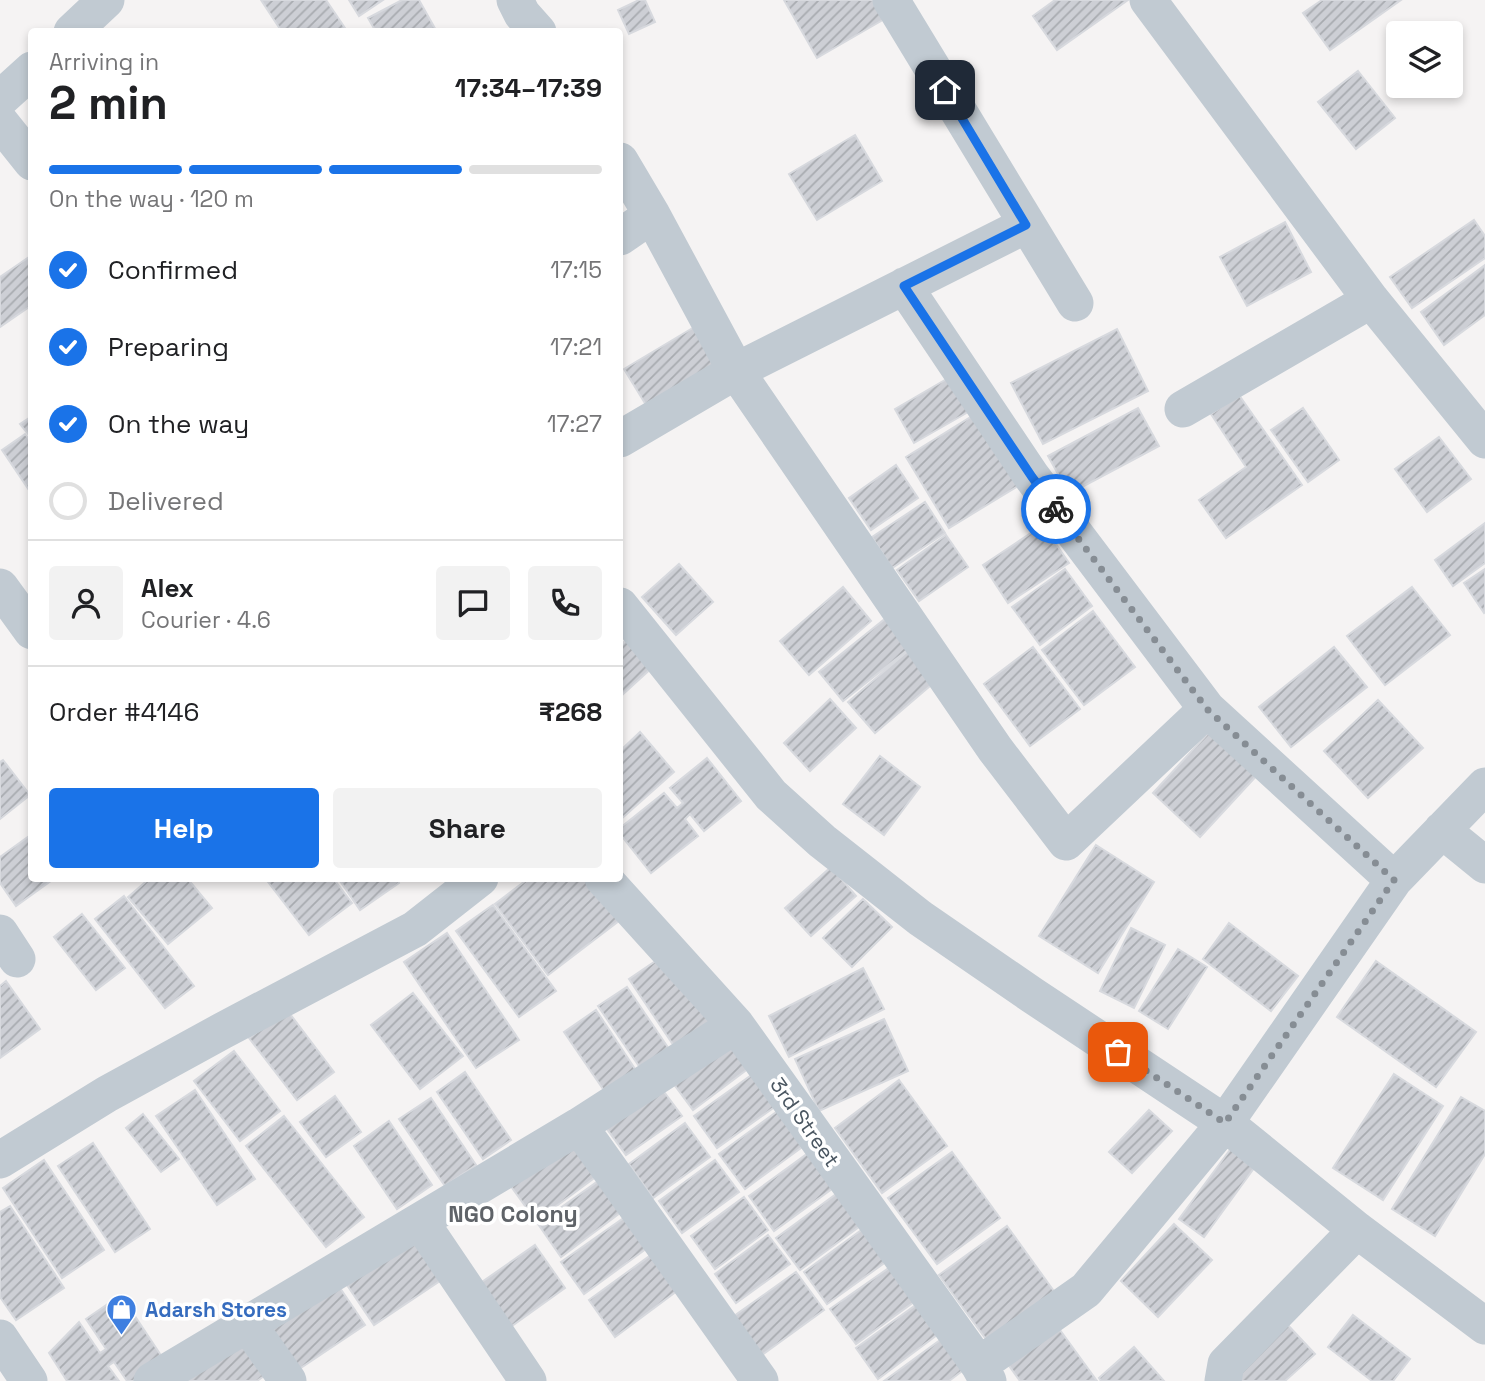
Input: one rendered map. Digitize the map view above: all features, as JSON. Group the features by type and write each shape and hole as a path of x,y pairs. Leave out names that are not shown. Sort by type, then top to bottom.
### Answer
{"street":[{"path":"76,28 106,0"},
{"path":"891,0 1075,303"},
{"path":"1148,0 1371,300 1485,440"},
{"path":"0,99 28,74"},
{"path":"0,122 28,157"},
{"path":"623,166 736,371 995,749 1066,842 1207,709"},
{"path":"623,235 652,215"},
{"path":"623,437 736,371 1026,225"},
{"path":"904,286 1032,477 1207,709 1394,880"},
{"path":"1183,409 1371,300"},
{"path":"0,587 28,626"},
{"path":"623,610 771,795 822,841 920,918 1225,1123 1357,1230 1485,1325"},
{"path":"984,1373 1086,1290 1225,1123 1394,880 1485,786"},
{"path":"1442,830 1485,864"},
{"path":"0,1160 118,1088 415,929 475,882"},
{"name":"3rd Street","path":"607,882 736,1025 984,1373"},
{"path":"152,1381 579,1126 736,1025"},
{"path":"579,1126 760,1381"},
{"path":"420,1221 528,1381"},
{"path":"1223,1381 1226,1364 1357,1230"},
{"path":"247,1323 288,1381"},
{"path":"0,1338 29,1381"}],"building":[{"path":"261,0 326,0 345,28 279,28"},
{"path":"349,0 383,0 359,16"},
{"path":"402,0 419,0 435,28 374,28 368,18"},
{"path":"645,0 655,22 629,34 618,10"},
{"path":"784,0 878,0 888,17 817,58"},
{"path":"1055,0 1128,0 1057,50 1033,16"},
{"path":"1322,0 1401,0 1330,50 1303,13"},
{"path":"1358,71 1395,118 1356,149 1318,102"},
{"path":"855,135 882,181 817,220 789,174"},
{"path":"1474,220 1485,236 1485,258 1412,308 1390,277"},
{"path":"1285,222 1311,272 1247,306 1220,257"},
{"path":"28,258 28,308 0,327 0,277"},
{"path":"1485,265 1485,315 1444,345 1421,312"},
{"path":"701,323 723,359 646,405 624,369"},
{"path":"1117,329 1148,391 1043,444 1011,383"},
{"path":"950,377 970,411 914,443 895,409"},
{"path":"1239,395 1302,485 1226,538 1199,500 1246,467 1211,414"},
{"path":"1138,408 1159,446 1069,494 1048,456"},
{"path":"1303,408 1339,460 1308,482 1271,430"},
{"path":"974,415 1018,486 949,528 906,457"},
{"path":"28,419 28,434 20,424"},
{"path":"25,434 28,438 28,489 2,450"},
{"path":"1439,437 1471,479 1427,512 1395,469"},
{"path":"896,465 918,498 871,530 849,498"},
{"path":"925,502 945,533 892,568 872,537"},
{"path":"1485,523 1485,563 1453,586 1435,560"},
{"path":"1043,525 1069,563 1008,603 983,565"},
{"path":"946,535 968,567 919,601 897,570"},
{"path":"679,564 713,602 676,635 642,597"},
{"path":"1065,569 1092,606 1040,645 1012,607"},
{"path":"1485,569 1485,612 1484,613 1464,583"},
{"path":"843,587 871,621 809,675 780,641"},
{"path":"1412,587 1450,635 1385,685 1347,636"},
{"path":"1093,611 1135,667 1084,705 1042,650"},
{"path":"886,618 910,648 843,701 819,672"},
{"path":"628,638 654,666 623,694 623,643"},
{"path":"1033,647 1080,709 1030,746 984,684"},
{"path":"1334,647 1367,687 1291,747 1259,707"},
{"path":"909,650 936,681 875,733 848,702"},
{"path":"830,699 856,728 810,771 784,743"},
{"path":"1378,700 1423,748 1368,798 1324,751"},
{"path":"1212,729 1260,772 1200,837 1153,793"},
{"path":"640,732 674,772 623,817 623,748"},
{"path":"880,756 920,787 884,835 843,804"},
{"path":"707,758 741,801 704,831 690,814 685,819 698,836 651,873 623,838 623,826 664,793 677,808 683,803 670,788"},
{"path":"3,760 28,792 28,797 0,819 0,762"},
{"path":"28,837 28,882 49,882 16,906 0,883 0,857"},
{"path":"1096,845 1154,882 1098,973 1039,936"},
{"path":"831,867 856,896 811,936 785,908"},
{"path":"145,882 190,882 212,908 168,944 128,897"},
{"path":"268,882 336,882 352,903 309,935"},
{"path":"341,882 398,882 399,883 360,910"},
{"path":"524,882 600,882 628,914 548,975 495,904"},
{"path":"124,896 194,986 165,1008 95,919"},
{"path":"863,899 892,927 852,967 823,938"},
{"path":"493,905 556,991 519,1017 456,931"},
{"path":"82,914 125,968 96,990 54,937"},
{"path":"1229,923 1298,976 1271,1011 1203,959"},
{"path":"1131,928 1165,945 1134,1008 1100,991"},
{"path":"447,933 519,1040 476,1068 404,962"},
{"path":"1178,949 1207,967 1168,1029 1139,1011"},
{"path":"666,954 716,1027 678,1052 629,979"},
{"path":"1376,961 1476,1032 1436,1087 1337,1017"},
{"path":"863,968 884,1009 789,1057 769,1016"},
{"path":"6,981 40,1029 0,1058 0,986"},
{"path":"627,987 671,1052 643,1072 598,1006"},
{"path":"413,993 463,1056 420,1089 371,1025"},
{"path":"287,1010 334,1072 297,1100 249,1038"},
{"path":"596,1010 637,1072 605,1092 564,1032"},
{"path":"884,1019 908,1071 819,1111 795,1059"},
{"path":"727,1038 749,1068 693,1110 670,1079"},
{"path":"234,1051 280,1111 240,1141 194,1081"},
{"path":"465,1072 511,1140 483,1159 437,1092"},
{"path":"753,1074 776,1106 717,1148 694,1116"},
{"path":"1394,1074 1443,1106 1383,1200 1333,1168"},
{"path":"899,1080 947,1146 882,1193 835,1128"},
{"path":"659,1085 682,1116 626,1155 604,1125"},
{"path":"195,1090 255,1179 217,1205 156,1116"},
{"path":"335,1096 361,1132 326,1157 300,1122"},
{"path":"1461,1097 1485,1111 1485,1154 1435,1236 1392,1209"},
{"path":"431,1098 476,1165 445,1186 399,1119"},
{"path":"779,1110 805,1145 745,1189 719,1154"},
{"path":"1149,1110 1172,1131 1132,1173 1109,1152"},
{"path":"143,1114 179,1159 161,1172 126,1128"},
{"path":"284,1116 364,1217 326,1247 246,1146"},
{"path":"389,1121 432,1185 397,1209 354,1146"},
{"path":"685,1123 710,1157 653,1198 629,1164"},
{"path":"575,1138 601,1173 536,1221 510,1185"},
{"path":"93,1143 150,1229 115,1252 58,1166"},
{"path":"1232,1147 1257,1164 1204,1237 1179,1219"},
{"path":"811,1151 836,1186 774,1231 749,1196"},
{"path":"952,1152 1000,1218 937,1264 888,1198"},
{"path":"44,1160 104,1250 62,1278 3,1188"},
{"path":"715,1160 739,1192 682,1233 659,1201"},
{"path":"601,1179 624,1210 561,1257 538,1224"},
{"path":"839,1192 863,1224 800,1270 776,1238"},
{"path":"744,1197 768,1230 715,1269 691,1236"},
{"path":"10,1206 64,1288 16,1320 0,1297 0,1212"},
{"path":"628,1215 650,1246 584,1294 561,1262"},
{"path":"1174,1224 1212,1260 1158,1317 1121,1281"},
{"path":"867,1226 890,1259 827,1304 804,1272"},
{"path":"1007,1226 1061,1301 994,1350 939,1275"},
{"path":"768,1235 790,1264 736,1303 715,1274"},
{"path":"413,1240 440,1281 374,1325 347,1285"},
{"path":"535,1245 565,1288 509,1328 479,1284"},
{"path":"655,1252 681,1288 615,1337 589,1300"},
{"path":"893,1265 918,1299 856,1344 830,1309"},
{"path":"796,1272 824,1310 762,1355 734,1316"},
{"path":"336,1282 365,1325 299,1369 270,1327"},
{"name":"Adarsh Stores","path":"121,1295 164,1360 133,1381 127,1381 114,1362 108,1366 119,1381 67,1381 49,1353 79,1322 100,1353 106,1349 86,1319"},
{"path":"920,1302 941,1332 878,1379 856,1348"},
{"path":"1353,1315 1410,1359 1393,1381 1372,1381 1328,1347"},
{"path":"1052,1319 1097,1381 1020,1381 1002,1356"},
{"path":"1285,1322 1315,1354 1285,1381 1241,1381 1231,1370"},
{"path":"943,1338 966,1368 949,1381 884,1381"},
{"path":"240,1343 264,1376 257,1381 186,1381"},
{"path":"1134,1347 1164,1381 1101,1381 1099,1378"}],"way so far":[{"path":"1056,509 1207,709 1394,880 1225,1123 1118,1052"}],"place":[{"name":"Adarsh Stores","path":"122,1336"}],"district":[{"name":"NGO Colony","path":"513,1214"}],"route":[{"path":"945,90 1026,225 904,286 1056,509"}]}
